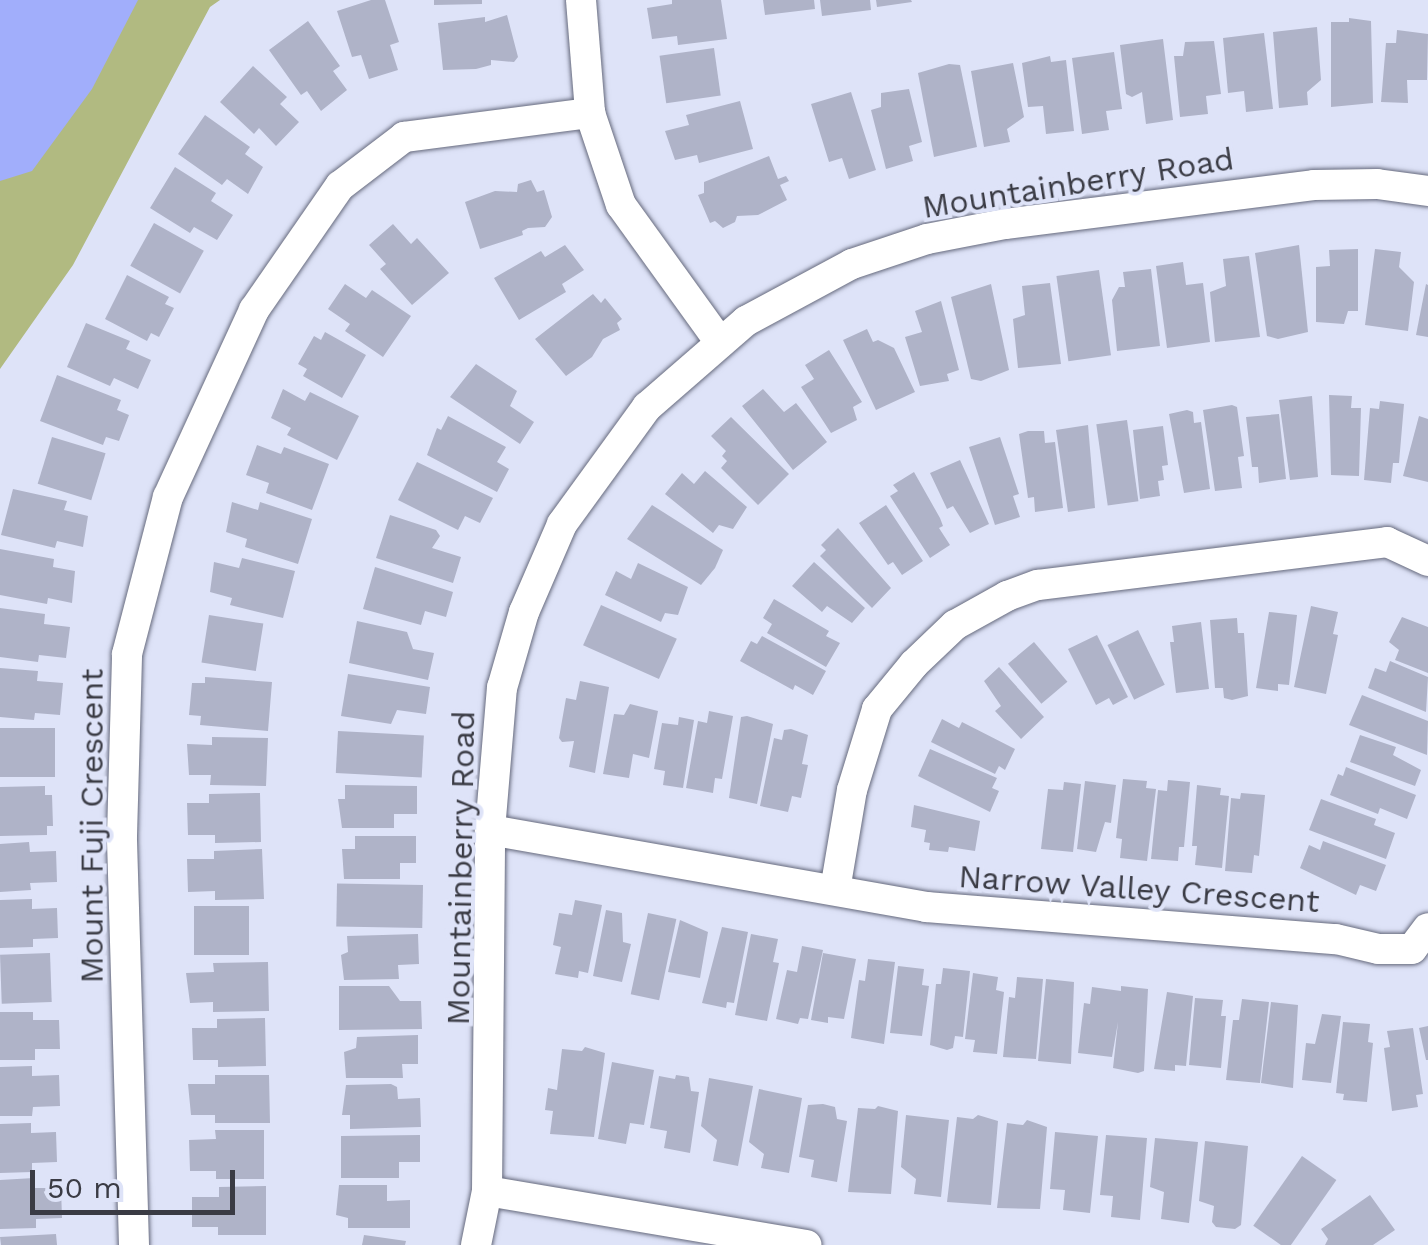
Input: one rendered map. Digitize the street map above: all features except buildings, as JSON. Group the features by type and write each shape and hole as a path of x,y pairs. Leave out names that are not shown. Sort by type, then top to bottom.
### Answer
{"street":[{"path":"581,0 590,113 621,204 720,341"},
{"name":"Mount Fuji Crescent","path":"134,1245 122,836 126,654 168,497 254,310 340,186 404,136 590,113"},
{"name":"Mountainberry Road","path":"476,1245 487,1190 490,830 502,688 524,612 562,524 647,407 746,321 852,264 964,230 1314,186 1378,184 1428,191"},
{"path":"835,890 852,790 877,710 914,664 954,625 1038,584 1386,542 1428,562"},
{"name":"Narrow Valley Crescent","path":"490,830 926,908 1336,939 1378,950 1412,949 1428,928"},
{"path":"487,1190 806,1245"}],"green space":[{"path":"0,0 220,0 210,7 73,265 0,369"}],"water":[{"path":"0,0 138,0 92,89 32,171 0,181"}]}
